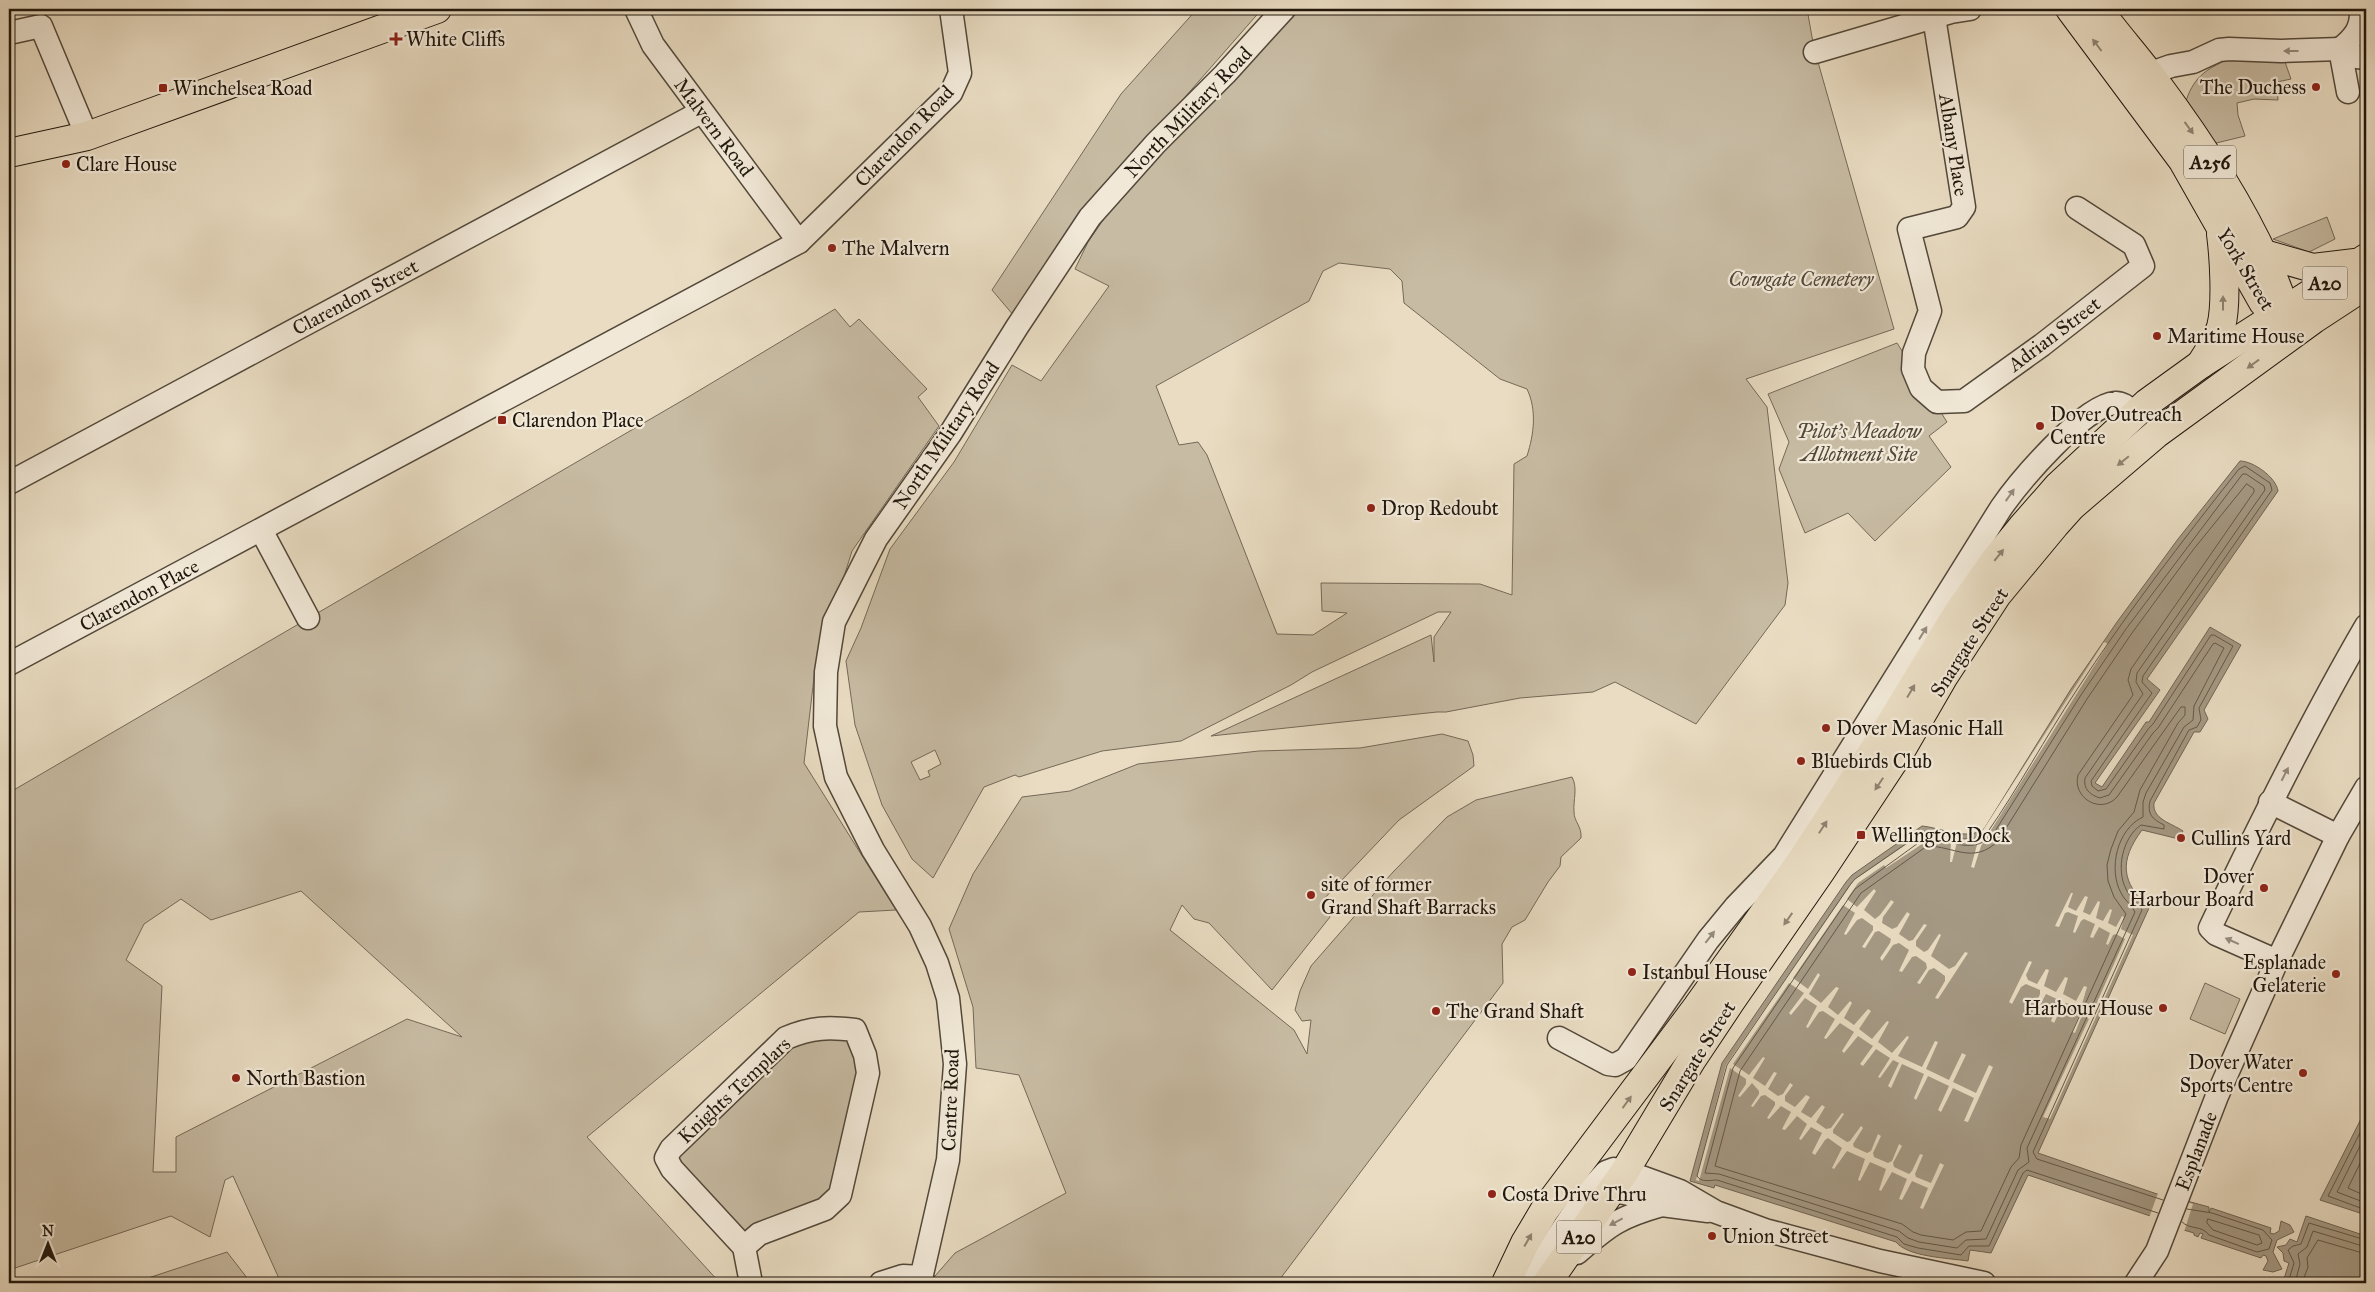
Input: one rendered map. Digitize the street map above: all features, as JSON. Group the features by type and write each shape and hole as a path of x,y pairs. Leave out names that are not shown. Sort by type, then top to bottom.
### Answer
{"main road":[{"path":"9,153 88,136 437,9"},
{"name":"York Street","path":"2070,9 2183,161 2264,302 2284,321"},
{"name":"York Street","path":"2098,9 2150,74 2196,139 2264,254 2284,321"},
{"path":"2201,364 2215,342 2221,327 2223,312 2223,250 2220,228"},
{"path":"2264,254 2313,268 2362,269"},
{"name":"A20","path":"2284,321 2362,269"},
{"name":"Snargate Street","path":"1597,1141 1664,1052 1791,860 1881,739 1957,614 1995,560 2058,486 2134,413 2201,364 2284,321"},
{"name":"Snargate Street","path":"1612,1180 1903,747 1944,676 1998,595 2072,506 2284,321"},
{"name":"A20","path":"1506,1283 1525,1243 1544,1211 1597,1141"},
{"name":"A20","path":"1552,1276 1612,1180"}],"street":[{"name":"Malvern Road","path":"636,9 653,45 799,242"},
{"name":"Clarendon Road","path":"799,242 950,93 960,73 951,9"},
{"name":"North Military Road","path":"920,926 873,850 836,777 825,726 826,672 834,622 876,539 950,434 1017,327 1090,217 1156,143 1225,74 1284,9"},
{"path":"2340,49 2357,34 2361,9"},
{"path":"1815,52 1951,12"},
{"name":"Albany Place","path":"1951,12 1964,207 1957,217 1909,229 1930,311 1914,353 1913,370 1921,388 1937,402 1964,401"},
{"path":"9,33 41,26 88,136"},
{"path":"2124,81 2171,66 2193,62 2220,50 2229,49 2281,51 2340,49 2357,57 2366,58"},
{"path":"2340,49 2348,92"},
{"path":"2171,103 2176,84 2193,62"},
{"name":"Clarendon Street","path":"9,483 702,112"},
{"name":"Adrian Street","path":"1964,401 2042,345 2143,266 2134,245 2076,208"},
{"name":"Clarendon Place","path":"9,664 799,242"},
{"path":"261,530 308,618"},
{"path":"2276,961 2216,934 2210,928 2270,802 2322,701 2366,626"},
{"name":"Esplanade","path":"2136,1283 2157,1251 2217,1096 2276,961 2338,836 2366,788"},
{"path":"2270,802 2338,836"},
{"name":"Snargate Street","path":"1558,1038 1615,1065 1626,1059 1708,940 1736,906 1791,860"},
{"name":"Centre Road","path":"920,926 937,963 948,998 955,1064 948,1160 921,1280"},
{"name":"Snargate Street","path":"1653,1020 1660,1031 1664,1052"},
{"name":"Knights Templars","path":"836,1027 855,1030 866,1055 868,1073 840,1195 824,1209 759,1234 744,1247 672,1169 666,1158 671,1149 786,1038 806,1030 836,1027"},
{"path":"1597,1141 1594,1160 1612,1180 1638,1196 1662,1205 1716,1212"},
{"path":"1612,1180 1680,1191 1716,1212 1765,1230 1811,1243 1984,1283"},
{"path":"1526,1283 1612,1180"},
{"path":"1552,1276 1611,1224 1635,1213 1662,1205"},
{"path":"744,1247 751,1283"},
{"path":"881,1283 903,1276 921,1280"}],"green space":[{"path":"1197,9 1262,9 1094,201 1014,316 992,290 1121,94"},
{"name":"Cowgate Cemetery","path":"1301,9 1807,9 1814,48 1894,329 1746,379 1767,407 1788,583 1785,605 1696,724 1615,682 1593,692 1520,698 1446,712 1211,736 1431,635 1434,662 1434,637 1451,612 1438,612 1312,672 1291,685 1181,741 1102,751 1019,777 1015,775 984,787 933,878 912,859 882,805 855,725 846,661 861,628 890,549 954,462 1012,365 1041,381 1109,286 1075,269 1088,242 1121,194","holes":["1339,263 1390,269 1402,281 1404,303 1500,379 1527,389 1532,405 1533,422 1527,456 1514,464 1512,595 1480,584 1321,583 1322,611 1347,613 1313,635 1277,634 1207,455 1198,442 1179,445 1156,386 1309,301 1323,271","935,750 941,764 928,771 930,776 920,780 911,762"]},
{"path":"2229,59 2285,62 2291,79 2277,82 2278,100 2254,99 2237,103 2238,115 2245,136 2208,145 2185,104 2196,81 2206,71"},
{"path":"2327,217 2335,239 2309,252 2273,239"},
{"path":"835,309 850,327 859,319 927,389 918,397 939,426 852,551 815,669 804,763 896,910 859,912 587,1137 720,1283 281,1283 233,1176 225,1180 210,1237 171,1216 9,1270 9,803 12,791 690,396","holes":["301,891 462,1037 407,1019 176,1137 176,1172 153,1172 162,986 126,960 144,924 181,899 211,920"]},
{"name":"Pilot’s Meadow Allotment Site","path":"1897,343 1947,422 1929,436 1951,467 1875,541 1848,513 1805,533 1779,469 1789,442 1768,394"},
{"path":"1442,734 1468,741 1473,755 1474,766 1399,820 1321,902 1330,917 1272,990 1209,923 1194,919 1182,905 1170,930 1294,1030 1307,1054 1311,1020 1302,1021 1295,1010 1300,991 1311,966 1393,872 1447,817 1476,800 1572,777 1574,781 1574,815 1581,838 1561,857 1560,866 1525,920 1512,927 1502,944 1503,983 1277,1283 929,1283 955,1253 1066,1193 1019,1075 976,1068 973,1007 949,929 973,874 1022,797 1070,791 1138,764 1259,751 1360,748"},
{"path":"2205,983 2240,999 2225,1034 2190,1019"},
{"path":"850,1037 860,1073 838,1194 747,1241 679,1169 678,1149 691,1137 699,1138 756,1084 758,1074 790,1043"},
{"path":"227,1252 251,1283 133,1283"}],"water":[{"name":"Wellington Dock","path":"2240,461 2251,464 2269,475 2278,491 2147,679 2160,690 2095,783 2102,787 2146,722 2149,722 2210,627 2241,645 2204,710 2208,719 2200,732 2194,732 2154,803 2154,808 2159,817 2183,831 2179,839 2142,830 2129,852 2126,871 2128,880 2149,908 2038,1153 2186,1204 2187,1201 2209,1207 2209,1212 2211,1208 2271,1228 2270,1233 2274,1234 2279,1231 2281,1221 2290,1225 2294,1232 2277,1240 2273,1252 2282,1269 2273,1272 2263,1270 2268,1261 2266,1256 2263,1255 2261,1258 2201,1238 2203,1234 2200,1233 2198,1237 2194,1233 2180,1229 2180,1226 2028,1175 1991,1253 1970,1250 1968,1261 1919,1254 1902,1247 1896,1242 1715,1185 1714,1188 1690,1181 1722,1063 1846,882 1852,875 1922,826 1962,834 1970,834 1984,829 2071,689 2117,622 2178,539"},
{"path":"2366,1109 2366,1215 2320,1200"},
{"path":"2306,1216 2366,1236 2366,1283 2280,1283 2283,1282 2289,1263 2284,1261 2283,1253 2277,1247 2286,1245 2290,1239 2297,1242"}],"pier":[{"path":"2104,642 2108,644 1981,846 1974,868 1971,867 1977,845 1957,842 1952,862 1950,862 1951,841 1931,838 1886,868 1884,865 1858,883 1847,899 1857,907 1874,889 1876,891 1864,910 1875,919 1891,900 1894,902 1883,917 1882,923 1892,929 1897,927 1907,912 1910,914 1899,934 1909,941 1913,940 1924,924 1927,925 1916,941 1916,946 1924,952 1928,950 1939,934 1941,935 1931,956 1949,969 1955,966 1965,952 1968,953 1938,999 1935,998 1945,981 1945,976 1934,968 1929,970 1920,984 1917,983 1927,968 1926,963 1916,956 1912,957 1902,972 1899,971 1909,950 1899,943 1893,945 1882,961 1880,958 1891,939 1879,931 1875,932 1865,948 1862,947 1873,930 1873,926 1862,918 1857,920 1846,935 1844,934 1855,913 1843,905 1793,978 1808,989 1818,973 1820,975 1809,994 1821,1003 1836,987 1839,988 1828,1007 1838,1015 1850,1001 1852,1003 1844,1018 1854,1025 1868,1009 1871,1011 1859,1029 1872,1039 1887,1021 1889,1022 1878,1042 1892,1053 1907,1036 1909,1037 1898,1056 1922,1067 1935,1041 1938,1042 1926,1069 1949,1080 1962,1053 1966,1055 1953,1082 1976,1093 1989,1065 1993,1067 1968,1122 1964,1121 1974,1098 1953,1088 1941,1112 1938,1110 1949,1086 1928,1076 1916,1100 1914,1098 1924,1074 1902,1064 1891,1088 1888,1086 1899,1063 1893,1060 1880,1078 1878,1077 1890,1058 1876,1049 1863,1066 1860,1064 1873,1046 1858,1036 1844,1053 1842,1051 1854,1032 1840,1023 1826,1039 1824,1038 1835,1019 1823,1011 1819,1012 1808,1028 1806,1027 1817,1006 1805,998 1791,1015 1789,1013 1804,993 1789,983 1733,1064 1749,1075 1763,1057 1765,1058 1753,1078 1765,1086 1774,1072 1777,1073 1768,1089 1778,1096 1783,1094 1790,1083 1793,1085 1785,1096 1785,1101 1795,1107 1806,1095 1810,1097 1801,1112 1811,1118 1822,1105 1825,1107 1816,1122 1826,1129 1831,1128 1842,1113 1844,1114 1833,1130 1833,1133 1847,1142 1850,1141 1861,1126 1863,1128 1853,1144 1854,1147 1867,1153 1871,1151 1878,1134 1881,1136 1873,1153 1874,1157 1888,1163 1892,1161 1899,1144 1902,1146 1893,1163 1894,1167 1909,1174 1920,1154 1923,1155 1915,1174 1916,1177 1931,1183 1940,1163 1944,1165 1923,1209 1920,1208 1928,1188 1912,1181 1902,1200 1899,1199 1907,1179 1892,1172 1881,1191 1879,1190 1886,1169 1870,1162 1860,1181 1858,1180 1865,1159 1847,1151 1834,1169 1832,1168 1842,1148 1828,1138 1815,1155 1812,1153 1822,1133 1811,1127 1801,1140 1799,1139 1807,1124 1797,1116 1785,1130 1782,1129 1791,1112 1781,1106 1769,1119 1767,1118 1775,1102 1765,1095 1761,1096 1753,1107 1751,1106 1759,1091 1752,1083 1740,1097 1738,1096 1746,1084 1746,1079 1730,1068 1699,1181 1696,1180 1726,1065 1854,880 1926,831 1976,841"},
{"path":"2071,893 2073,893 2068,907 2076,911 2085,896 2088,897 2083,912 2090,915 2098,901 2100,902 2096,918 2103,921 2110,909 2112,910 2108,923 2116,927 2122,916 2124,917 2121,929 2133,935 2050,1119 2043,1117 2089,1019 2084,1016 2081,1018 2075,1033 2072,1032 2082,1009 2066,1003 2054,1023 2051,1021 2059,1000 2046,994 2035,1014 2032,1013 2040,990 2026,984 2021,987 2012,1004 2009,1002 2029,961 2032,962 2026,975 2028,980 2037,984 2046,969 2049,970 2044,986 2056,992 2065,977 2068,978 2063,994 2076,1001 2084,986 2087,987 2082,1004 2094,1009 2125,939 2116,934 2113,935 2108,945 2106,944 2110,933 2099,927 2093,938 2090,937 2095,924 2084,919 2075,933 2073,932 2078,916 2068,912 2065,913 2059,927 2055,926"},
{"path":"2158,1193 2193,1204 2184,1232 2149,1218"}],"place":[{"name":"White Cliffs","path":"396,39"},
{"name":"The Duchess","path":"2316,87"},
{"name":"Winchelsea Road","path":"163,88"},
{"name":"Clare House","path":"66,164"},
{"name":"The Malvern","path":"832,248"},
{"name":"Maritime House","path":"2157,336"},
{"name":"Clarendon Place","path":"502,420"},
{"name":"Dover Outreach Centre","path":"2040,426"},
{"name":"Drop Redoubt","path":"1371,508"},
{"name":"Dover Masonic Hall","path":"1826,728"},
{"name":"Bluebirds Club","path":"1801,761"},
{"name":"Wellington Dock","path":"1861,835"},
{"name":"Cullins Yard","path":"2181,838"},
{"name":"Dover Harbour Board","path":"2264,888"},
{"name":"site of former Grand Shaft Barracks","path":"1311,895"},
{"name":"Istanbul House","path":"1632,972"},
{"name":"Esplanade Gelaterie","path":"2336,974"},
{"name":"Harbour House","path":"2163,1008"},
{"name":"The Grand Shaft","path":"1436,1011"},
{"name":"Dover Water Sports Centre","path":"2303,1073"},
{"name":"North Bastion","path":"236,1078"},
{"name":"Costa Drive Thru","path":"1492,1194"},
{"name":"Union Street","path":"1712,1236"}]}
